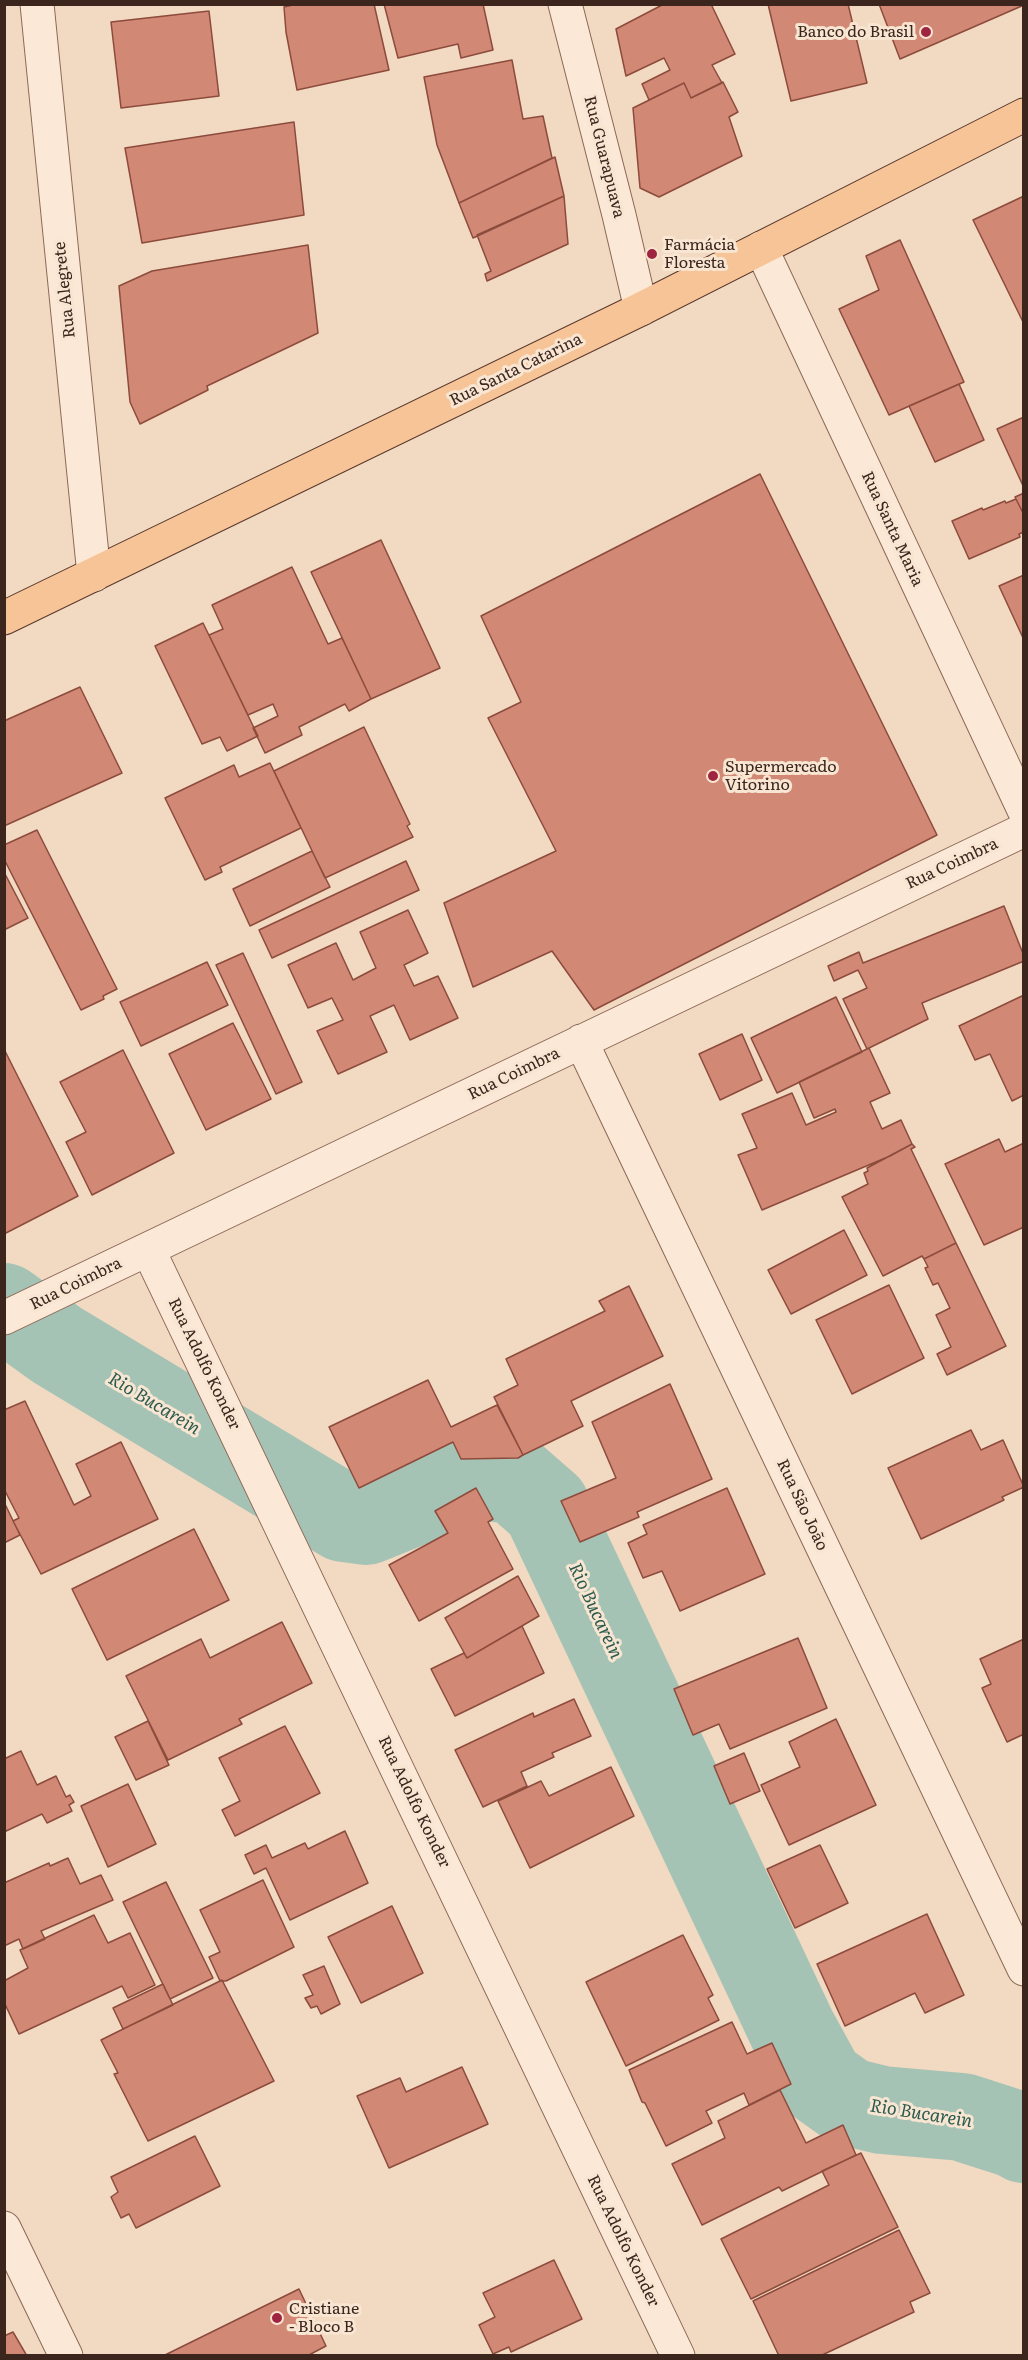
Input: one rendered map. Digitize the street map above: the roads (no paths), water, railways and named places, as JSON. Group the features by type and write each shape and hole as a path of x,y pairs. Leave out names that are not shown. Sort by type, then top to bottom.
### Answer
{"main road":[{"name":"Rua Santa Catarina","path":"4,618 641,309 1023,116"}],"street":[{"name":"Rua Alegrete","path":"37,4 94,575"},
{"name":"Rua Guarapuava","path":"565,4 641,309"},
{"name":"Rua Santa Maria","path":"761,248 1023,810"},
{"name":"Rua Coimbra","path":"4,1318 1023,830"},
{"name":"Rua São João","path":"581,1041 1023,1969"},
{"name":"Rua Adolfo Konder","path":"148,1250 678,2355"},
{"path":"4,2228 66,2355"}],"waterway":[{"name":"Rio Bucarein","path":"4,1307 57,1345 344,1518 366,1521 477,1476 515,1480 546,1507 793,2031 821,2082 849,2102 882,2110 962,2117 1024,2139"}],"place":[{"name":"Banco do Brasil","path":"926,32"},
{"name":"Farmácia Floresta","path":"652,254"},
{"name":"Supermercado Vitorino","path":"713,776"},
{"name":"Cristiane - Bloco B","path":"277,2318"}]}
